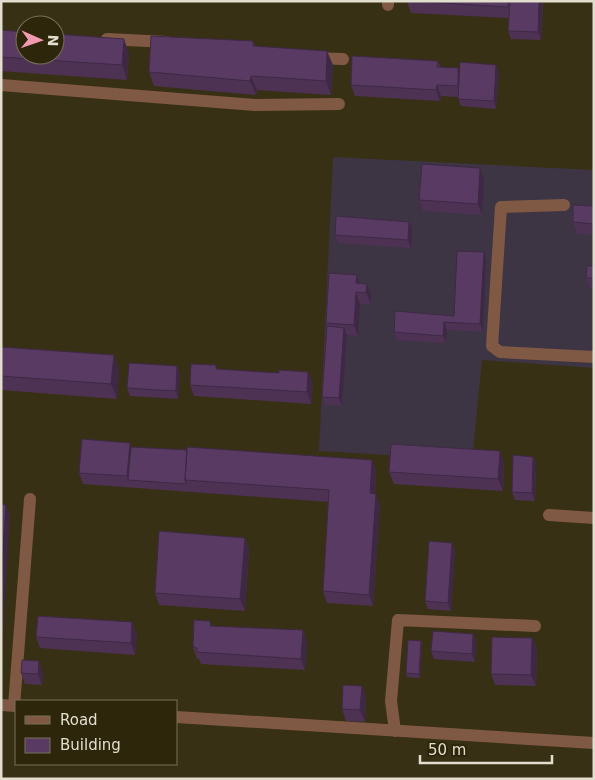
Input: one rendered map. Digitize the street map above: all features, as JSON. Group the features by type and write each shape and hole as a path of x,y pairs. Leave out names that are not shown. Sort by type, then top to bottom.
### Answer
{"street":[{"path":"94,38 183,43"},
{"path":"296,57 344,59"},
{"path":"1,85 255,105 339,104"},
{"path":"564,205 501,207 492,346 500,352 594,357"},
{"path":"10,706 30,499"},
{"path":"549,515 594,518"},
{"path":"395,731 391,701 398,620 535,626"},
{"path":"178,717 594,744"}],"shaded area":[{"path":"333,157 594,170 594,368 482,360 472,460 319,451"}],"building":[{"path":"409,1 508,1 508,7"},
{"path":"510,1 539,1 538,32 508,31"},
{"path":"1,30 15,31 15,58 1,57"},
{"path":"65,35 124,39 122,65 65,61"},
{"path":"151,36 253,41 253,46 327,51 326,81 251,76 250,81 149,72"},
{"path":"352,56 438,61 437,67 458,68 458,86 437,85 436,90 351,85"},
{"path":"460,62 496,65 494,101 458,99"},
{"path":"422,164 480,168 478,204 419,200"},
{"path":"573,205 594,206 594,224 573,222"},
{"path":"336,216 409,222 408,240 335,235"},
{"path":"457,251 484,252 480,324 444,322 443,336 394,332 395,311 454,316"},
{"path":"587,266 594,266 594,278 586,278"},
{"path":"329,273 357,275 356,283 367,284 366,293 356,292 354,325 326,323"},
{"path":"327,326 344,328 339,398 322,397"},
{"path":"1,347 114,355 111,384 1,376"},
{"path":"129,363 177,366 176,391 127,388"},
{"path":"191,364 216,365 216,369 279,373 279,370 308,372 307,392 190,385"},
{"path":"82,439 130,443 127,476 79,473"},
{"path":"391,444 500,451 498,479 389,472"},
{"path":"131,447 187,450 186,484 128,480"},
{"path":"187,447 372,460 370,493 376,494 369,595 323,591 329,490 185,480"},
{"path":"513,455 533,457 532,493 512,492"},
{"path":"1,504 6,505 1,574"},
{"path":"159,531 245,538 240,599 155,593"},
{"path":"429,541 452,543 448,603 425,601"},
{"path":"38,616 132,622 131,643 36,637"},
{"path":"194,620 210,621 210,626 303,630 301,659 197,652 197,648 193,647"},
{"path":"433,631 473,634 472,654 431,651"},
{"path":"492,637 532,638 531,675 491,674"},
{"path":"408,640 421,641 419,674 406,673"},
{"path":"22,660 39,661 38,674 21,673"},
{"path":"343,685 362,686 360,710 342,709"}]}
